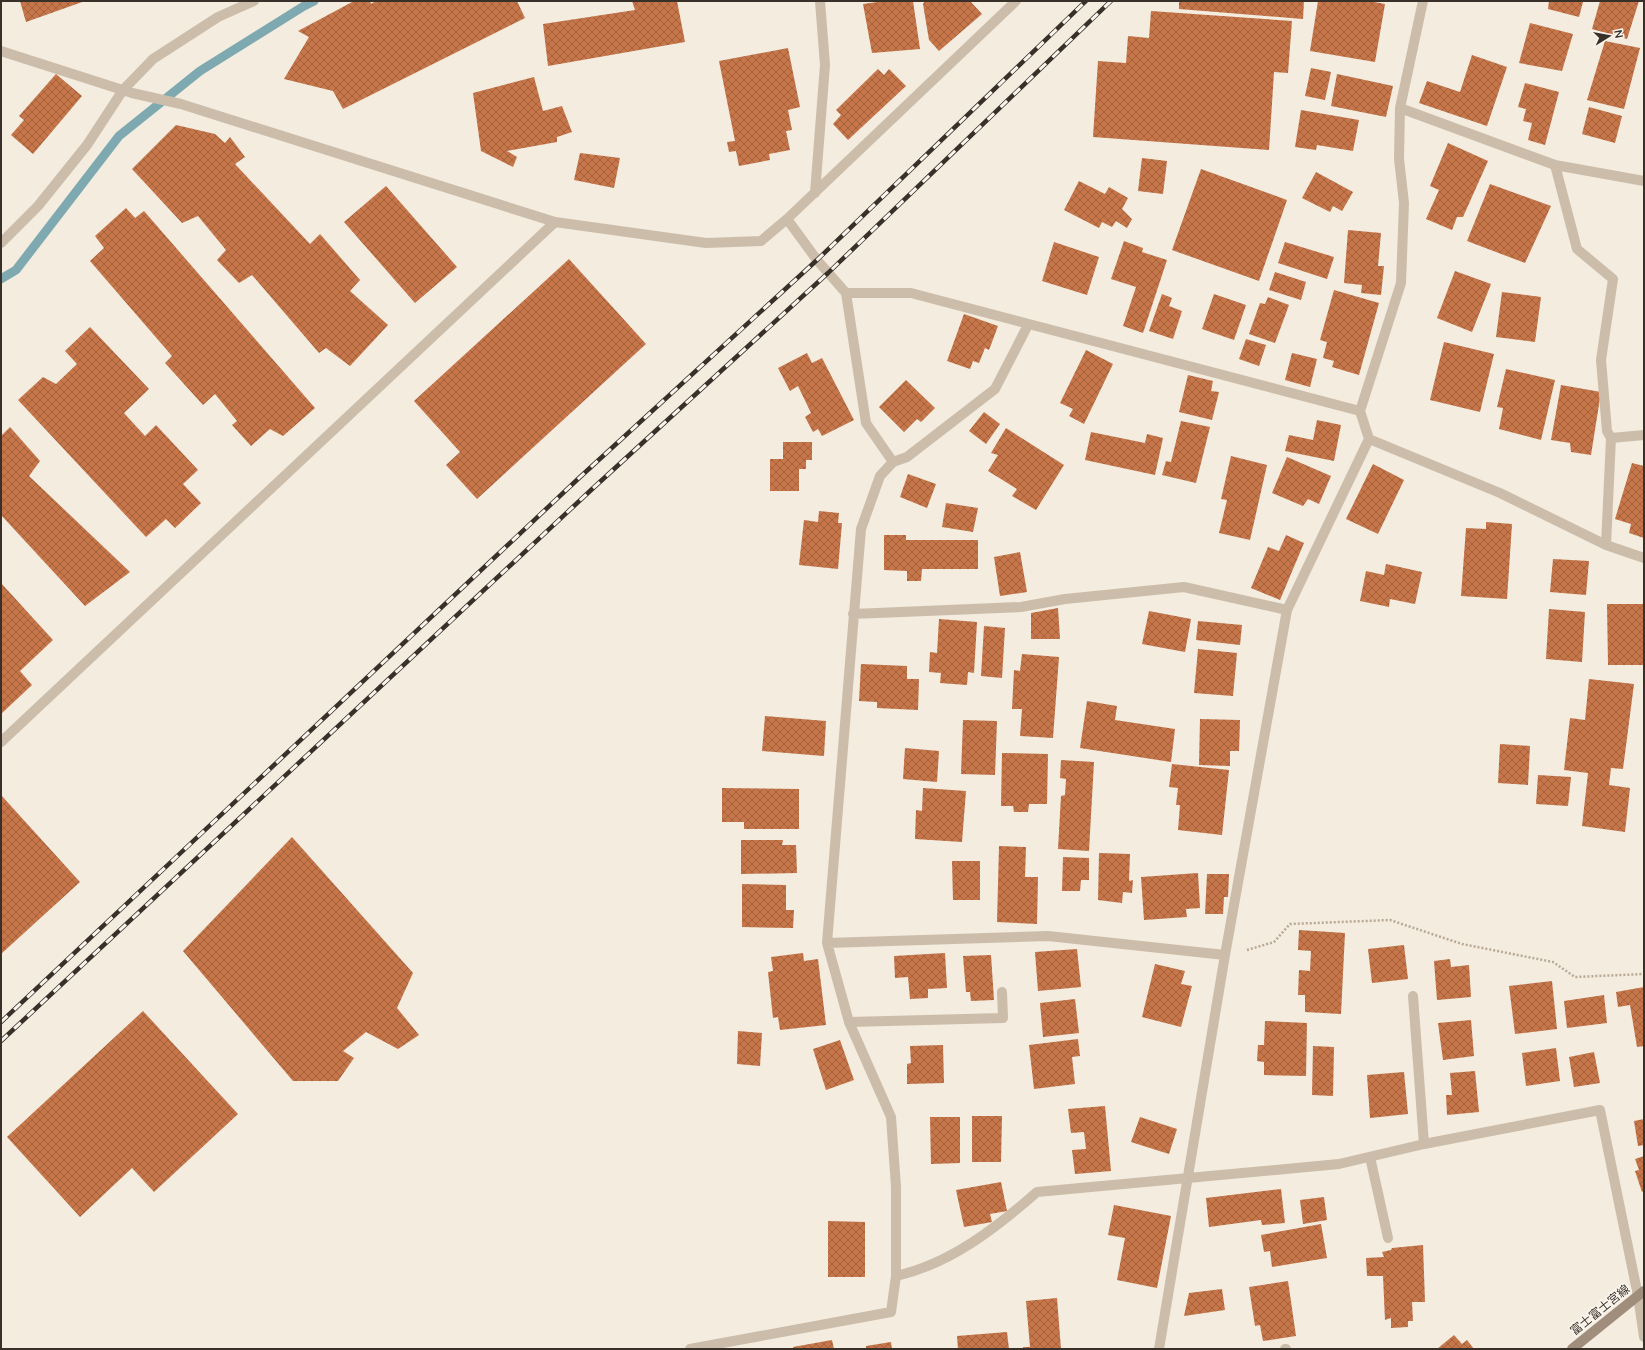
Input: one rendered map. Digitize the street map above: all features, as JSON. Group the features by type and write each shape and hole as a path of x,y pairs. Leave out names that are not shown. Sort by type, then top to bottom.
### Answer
{"main road":[{"name":"富士富士宮線","path":"1572,1349 1641,1293"}],"street":[{"path":"1,243 38,206 153,59 218,18 254,1"},
{"path":"815,193 825,66 820,1"},
{"path":"1,51 127,92 181,104 555,222 706,243 761,241 787,220 1016,1"},
{"path":"1159,1349 1225,956 1287,610 1369,439 1360,411 1401,284 1404,203 1399,158 1400,108 1423,1"},
{"path":"1400,108 1555,165 1644,181"},
{"path":"1555,165 1577,249 1613,279 1601,360 1607,431 1611,438 1606,545"},
{"path":"787,220 817,260 846,293 866,423 892,462"},
{"path":"1,742 555,222"},
{"path":"846,293 911,293 1028,325 1360,411"},
{"path":"690,1349 891,1312 896,1276 896,1187 891,1117 849,1022 827,943 861,529 880,476 892,462 907,457 995,389 1028,325"},
{"path":"1611,438 1644,435"},
{"path":"1369,439 1500,493 1606,545 1644,558"},
{"path":"853,614 1021,607 1065,599 1184,588 1287,610"},
{"path":"827,943 1048,936 1225,956"},
{"path":"849,1022 1003,1018 1002,992"},
{"path":"1413,996 1424,1144"},
{"path":"896,1276 916,1272 955,1252 1004,1221 1037,1192 1339,1164 1424,1144 1600,1110 1641,1293 1644,1337"},
{"path":"1370,1156 1388,1238"}],"path":[{"path":"1225,956 1274,942 1290,924 1390,920 1462,944 1553,962 1575,977 1644,974"}],"building":[{"path":"20,1 85,1 26,22"},
{"path":"354,1 370,1 371,4 376,1 517,1 525,18 343,109 333,91 284,79 309,37 298,31"},
{"path":"632,1 677,1 685,42 548,66 543,24 635,10"},
{"path":"885,1 913,1 920,49 872,53 863,4"},
{"path":"925,1 970,1 982,14 939,51 929,40 923,4"},
{"path":"1179,1 1304,1 1303,19 1179,9"},
{"path":"1318,1 1369,1 1385,4 1375,62 1310,51"},
{"path":"1549,1 1583,2 1579,17 1548,9"},
{"path":"1600,1 1639,1 1627,39 1592,29"},
{"path":"1151,11 1292,21 1288,73 1274,72 1269,150 1093,137 1098,61 1126,63 1128,36 1149,38"},
{"path":"1530,23 1573,34 1562,71 1519,63"},
{"path":"1605,41 1640,48 1624,109 1587,100"},
{"path":"788,48 800,107 788,110 792,130 786,131 790,150 769,154 770,160 739,166 736,151 729,152 727,142 735,141 719,61"},
{"path":"1472,55 1507,67 1487,126 1419,103 1427,81 1460,92"},
{"path":"1311,68 1331,72 1325,100 1305,96"},
{"path":"878,69 884,75 889,69 906,86 848,140 833,124 841,115 836,110"},
{"path":"56,74 82,96 33,154 11,135 24,120 19,116"},
{"path":"1337,74 1393,86 1386,117 1331,106"},
{"path":"534,77 543,111 562,106 572,132 557,137 557,142 507,151 517,157 513,167 481,151 473,93"},
{"path":"1525,83 1559,92 1545,145 1528,140 1532,123 1523,121 1526,109 1518,107"},
{"path":"1589,107 1622,116 1615,143 1582,134"},
{"path":"1301,110 1359,120 1353,151 1317,145 1316,150 1295,147"},
{"path":"176,125 215,134 225,143 230,137 245,157 235,164 310,244 320,234 360,280 350,291 388,325 350,366 326,348 319,353 252,275 239,283 217,260 226,250 198,216 182,223 132,169"},
{"path":"1448,143 1488,161 1463,217 1457,217 1452,230 1426,219 1439,190 1430,186"},
{"path":"580,153 620,158 614,188 574,180"},
{"path":"1142,158 1167,161 1163,194 1138,191"},
{"path":"1201,169 1287,200 1259,281 1172,250"},
{"path":"1316,172 1353,192 1342,211 1333,206 1330,212 1302,198"},
{"path":"1079,181 1105,194 1109,187 1128,198 1122,209 1132,219 1127,228 1116,221 1112,227 1102,222 1099,228 1064,210"},
{"path":"1490,184 1551,206 1525,263 1467,241"},
{"path":"386,186 457,267 415,303 344,222"},
{"path":"126,208 135,218 144,211 315,408 283,436 270,429 251,446 232,425 237,421 215,394 203,405 165,363 172,356 90,261 104,248 95,236"},
{"path":"1348,230 1381,233 1378,266 1384,266 1381,295 1361,293 1362,285 1344,283"},
{"path":"1124,241 1143,248 1142,252 1167,260 1143,333 1123,326 1136,287 1111,279"},
{"path":"1054,242 1099,257 1087,295 1042,281"},
{"path":"1285,242 1334,257 1327,279 1278,263"},
{"path":"569,259 646,344 477,499 446,465 460,452 414,401"},
{"path":"1455,271 1491,284 1472,332 1437,318"},
{"path":"1275,272 1306,282 1301,300 1269,290"},
{"path":"1334,290 1379,303 1359,375 1332,367 1334,361 1323,358 1327,342 1320,340"},
{"path":"1502,292 1541,297 1535,342 1496,337"},
{"path":"1162,294 1172,298 1169,306 1182,311 1173,339 1149,331"},
{"path":"1214,294 1246,305 1234,340 1202,329"},
{"path":"1268,297 1289,305 1275,343 1249,334 1260,303 1265,304"},
{"path":"964,314 998,326 989,350 985,348 979,363 973,361 970,369 947,361"},
{"path":"90,327 149,389 124,413 145,436 156,425 198,470 183,484 201,503 175,528 166,519 146,537 18,400 43,377 56,384 77,364 65,351"},
{"path":"1246,339 1266,345 1259,366 1239,359"},
{"path":"1444,342 1494,354 1480,412 1430,400"},
{"path":"1086,350 1113,364 1084,424 1069,416 1073,409 1060,403"},
{"path":"807,353 812,363 822,358 854,420 822,436 818,429 813,432 805,417 811,413 798,386 790,391 778,368"},
{"path":"1292,353 1317,359 1310,387 1285,380"},
{"path":"1506,369 1555,380 1541,440 1499,429 1503,408 1497,407"},
{"path":"1188,375 1213,381 1211,391 1219,392 1212,420 1179,412"},
{"path":"906,380 935,408 921,422 917,419 904,432 879,407"},
{"path":"1561,385 1601,392 1591,455 1571,452 1570,443 1551,440"},
{"path":"984,412 1000,424 986,444 969,431"},
{"path":"1317,420 1341,425 1334,461 1285,451 1289,435 1313,440"},
{"path":"1181,421 1210,427 1196,483 1162,475 1166,461 1171,462"},
{"path":"10,427 40,461 29,476 130,572 85,606 1,515 1,436"},
{"path":"1006,428 1064,465 1036,510 1012,496 1017,489 988,471 998,455 991,453"},
{"path":"1091,432 1145,443 1147,434 1163,438 1155,475 1085,460"},
{"path":"783,442 812,442 812,460 806,460 806,469 799,469 799,491 770,491 770,459 783,459"},
{"path":"1231,456 1267,465 1250,540 1219,533 1227,500 1221,499"},
{"path":"1287,457 1331,476 1319,504 1308,499 1303,506 1272,493"},
{"path":"1632,463 1644,466 1644,538 1629,533 1631,524 1615,519"},
{"path":"1373,464 1404,480 1378,534 1346,519"},
{"path":"908,474 936,484 927,508 900,497"},
{"path":"946,503 978,508 973,532 942,527"},
{"path":"819,511 839,513 838,523 842,523 838,569 799,565 804,520 818,522"},
{"path":"1486,522 1512,524 1507,599 1461,596 1466,528 1486,529"},
{"path":"884,535 906,535 906,540 978,540 978,569 922,569 921,581 907,581 907,571 884,570"},
{"path":"1286,535 1304,543 1280,600 1251,588 1268,547 1279,551"},
{"path":"1020,552 1027,592 1000,596 994,557"},
{"path":"1553,559 1589,561 1586,595 1550,592"},
{"path":"1386,564 1422,572 1415,604 1390,599 1389,607 1360,601 1366,571 1384,575"},
{"path":"1,583 53,640 20,671 32,685 1,714"},
{"path":"1607,604 1644,604 1644,665 1608,665"},
{"path":"1058,608 1060,639 1031,639 1031,613"},
{"path":"1549,609 1585,612 1582,662 1546,659"},
{"path":"1149,611 1191,619 1185,652 1142,644"},
{"path":"939,619 977,622 974,673 968,672 967,685 940,683 941,673 929,672 930,652 937,653"},
{"path":"1198,621 1242,625 1240,645 1196,640"},
{"path":"984,626 1005,628 1002,678 981,676"},
{"path":"1198,649 1237,653 1233,696 1194,693"},
{"path":"1022,654 1059,657 1053,738 1020,736 1022,709 1012,709 1014,670 1020,671"},
{"path":"861,664 907,666 907,679 919,679 918,710 877,708 877,702 859,701"},
{"path":"1589,679 1634,684 1623,769 1611,768 1609,785 1630,788 1625,832 1582,826 1588,773 1564,770 1570,718 1585,720"},
{"path":"1087,701 1117,706 1115,720 1175,729 1171,762 1080,748"},
{"path":"765,716 826,721 824,756 762,751"},
{"path":"1200,719 1240,720 1239,751 1230,751 1230,766 1199,765"},
{"path":"963,720 997,721 995,775 961,774"},
{"path":"1500,744 1530,746 1528,785 1498,783"},
{"path":"905,748 939,751 937,782 903,779"},
{"path":"1002,753 1048,754 1047,804 1029,804 1028,812 1014,812 1013,806 1001,806"},
{"path":"1061,760 1094,762 1089,851 1058,849 1061,796 1065,795 1066,779 1060,778"},
{"path":"1172,764 1229,770 1222,835 1178,830 1180,805 1176,805 1178,788 1169,787"},
{"path":"1538,775 1571,777 1568,806 1536,804"},
{"path":"722,788 799,789 799,829 744,829 744,822 722,822"},
{"path":"923,788 966,791 962,842 915,839 916,810 922,811"},
{"path":"1,795 80,882 1,954"},
{"path":"292,837 413,973 397,1008 419,1035 398,1049 366,1032 343,1051 354,1058 338,1081 293,1081 183,951"},
{"path":"741,840 783,840 782,845 796,845 797,873 741,874"},
{"path":"999,846 1026,847 1025,877 1038,877 1037,924 997,922"},
{"path":"1099,853 1130,854 1129,881 1133,880 1132,893 1123,892 1122,903 1098,900"},
{"path":"1063,857 1089,858 1089,880 1081,880 1080,891 1062,891"},
{"path":"952,861 980,861 980,900 953,900"},
{"path":"1198,873 1200,908 1186,909 1187,917 1144,920 1141,877"},
{"path":"1207,874 1229,874 1228,897 1224,897 1223,914 1205,914"},
{"path":"742,884 786,885 786,910 794,910 793,928 742,927"},
{"path":"1299,930 1345,933 1341,1014 1305,1012 1305,995 1298,995 1299,970 1310,971 1311,951 1298,950"},
{"path":"1404,945 1408,979 1372,983 1368,949"},
{"path":"1077,949 1081,987 1038,991 1035,952"},
{"path":"803,953 804,961 818,959 826,1025 780,1030 778,1017 773,1018 768,972 773,971 771,957"},
{"path":"945,953 947,988 928,989 928,998 910,999 908,977 895,978 894,956"},
{"path":"991,955 994,1000 971,1001 970,992 966,992 963,956"},
{"path":"1450,959 1451,967 1469,965 1471,997 1437,1000 1434,961"},
{"path":"1155,964 1185,971 1181,984 1192,986 1181,1027 1142,1017"},
{"path":"1552,981 1557,1029 1515,1034 1509,986"},
{"path":"1644,987 1644,1046 1637,1047 1630,1005 1618,1007 1616,992"},
{"path":"1604,995 1607,1023 1567,1028 1564,1001"},
{"path":"1075,999 1079,1033 1043,1037 1040,1003"},
{"path":"143,1011 238,1114 154,1192 132,1168 80,1217 7,1137"},
{"path":"1471,1020 1474,1056 1443,1060 1438,1023"},
{"path":"1265,1021 1307,1023 1306,1076 1264,1075 1264,1062 1257,1061 1258,1045 1264,1045"},
{"path":"738,1031 762,1033 760,1066 737,1064"},
{"path":"1078,1039 1080,1056 1072,1057 1075,1084 1034,1089 1029,1045"},
{"path":"840,1040 854,1080 826,1090 813,1049"},
{"path":"943,1045 944,1083 907,1084 907,1064 911,1063 910,1046"},
{"path":"1313,1046 1334,1047 1333,1096 1312,1095"},
{"path":"1556,1048 1560,1081 1526,1086 1522,1053"},
{"path":"1594,1052 1600,1083 1574,1087 1569,1057"},
{"path":"1475,1071 1479,1112 1447,1115 1446,1095 1452,1095 1450,1073"},
{"path":"1404,1072 1408,1114 1370,1118 1367,1075"},
{"path":"1105,1106 1111,1171 1075,1174 1072,1150 1086,1149 1084,1132 1071,1133 1068,1109"},
{"path":"972,1116 1002,1116 1001,1162 972,1162"},
{"path":"930,1117 960,1117 960,1163 931,1164"},
{"path":"1140,1117 1177,1129 1169,1154 1131,1142"},
{"path":"1644,1119 1644,1145 1638,1146 1634,1121"},
{"path":"1644,1156 1644,1191 1642,1192 1635,1171 1639,1170 1635,1159"},
{"path":"1001,1182 1007,1211 990,1214 992,1222 964,1227 956,1190"},
{"path":"1281,1189 1285,1223 1262,1225 1261,1220 1209,1227 1206,1198"},
{"path":"1324,1197 1327,1220 1303,1224 1300,1200"},
{"path":"1114,1205 1171,1216 1157,1288 1117,1280 1125,1238 1108,1235"},
{"path":"828,1221 865,1222 865,1277 828,1277"},
{"path":"1321,1224 1327,1258 1272,1267 1270,1251 1264,1252 1261,1235"},
{"path":"1423,1245 1425,1302 1412,1302 1413,1321 1408,1321 1408,1327 1391,1328 1391,1318 1385,1320 1383,1276 1367,1276 1366,1258 1384,1257 1382,1252 1391,1250 1392,1248"},
{"path":"1288,1281 1296,1336 1263,1341 1260,1325 1255,1326 1249,1287"},
{"path":"1222,1289 1225,1310 1184,1316 1189,1293"},
{"path":"1057,1298 1061,1349 1023,1349 1023,1347 1030,1347 1026,1301"},
{"path":"1007,1332 1009,1349 958,1349 957,1336"},
{"path":"1454,1335 1462,1344 1467,1340 1474,1349 1437,1349"},
{"path":"832,1340 834,1349 793,1349 793,1347"},
{"path":"891,1342 892,1349 866,1349 866,1346"}],"waterway":[{"path":"1,279 16,270 119,136 200,71 314,1"}],"railway":[{"path":"1,1022 579,478 817,260 1086,1"},
{"path":"1,1041 590,491 828,273 1111,1"}]}
